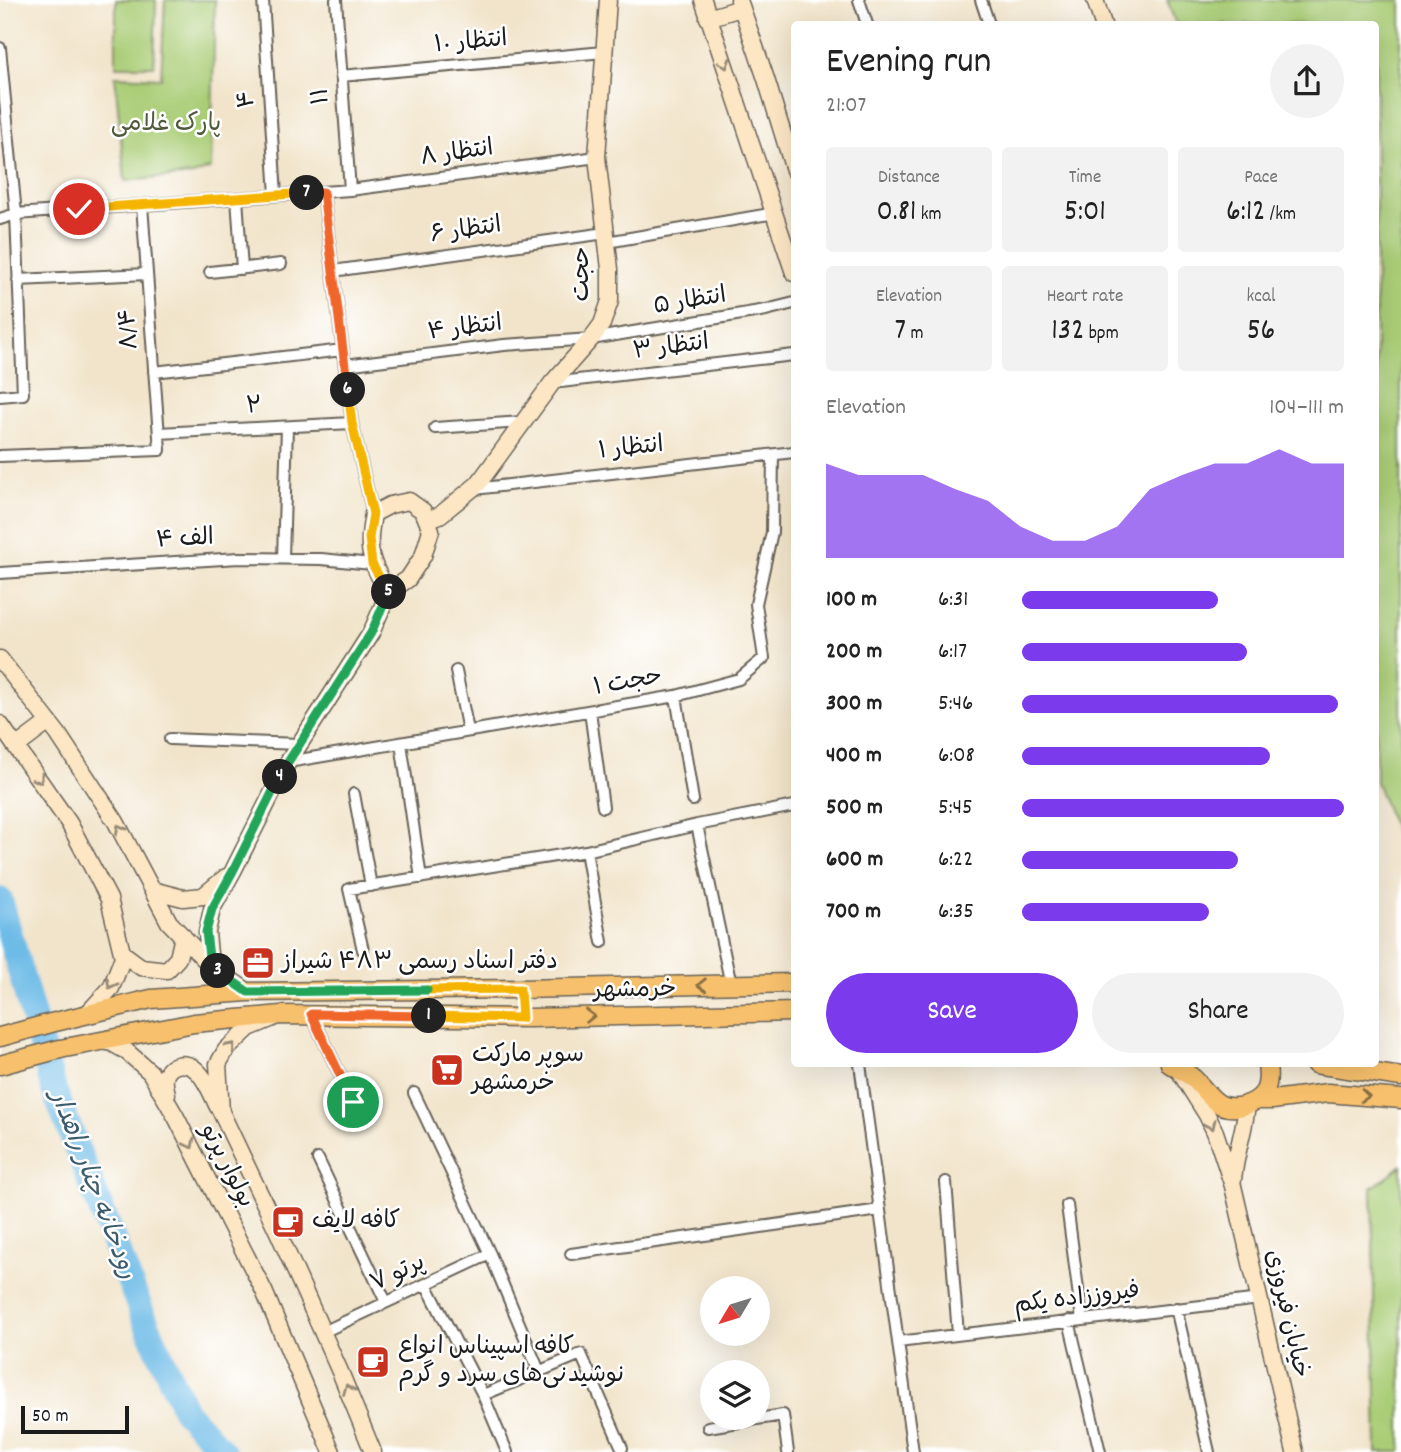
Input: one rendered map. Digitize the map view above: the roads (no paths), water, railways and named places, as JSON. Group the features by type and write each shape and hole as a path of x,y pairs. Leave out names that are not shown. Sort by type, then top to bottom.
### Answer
{"main road":[{"name":"حجت","path":"427,520 440,515 478,484 552,383 602,324 610,301 610,269 597,157 608,0"},
{"path":"703,0 791,264"},
{"path":"1095,0 1102,21"},
{"path":"708,18 740,4 791,150"},
{"path":"409,501 423,511 427,520 431,530 423,556 408,579 396,587 385,587 372,564 369,538 373,514 390,505 409,501"},
{"path":"210,965 206,932 212,909 288,762 371,633 391,587"},
{"path":"0,659 49,722 116,822 169,922 210,965 248,992"},
{"path":"17,746 49,722"},
{"path":"0,724 69,823 109,900 122,957 111,988 87,1014"},
{"path":"152,890 183,898 203,896 233,871"},
{"path":"122,953 141,967 167,970 178,958 183,936"},
{"path":"3,1036 150,999 248,992 791,983"},
{"path":"520,989 522,1018"},
{"name":"خرمشهر","path":"8,1063 60,1049 194,1023 281,1015 522,1018 791,1012"},
{"name":"بولوار پرتو","path":"281,1015 249,1028 226,1050 218,1064 221,1112 323,1332 373,1452"},
{"name":"بولوار پرتو","path":"101,1041 112,1043 126,1051 150,1072 176,1116 264,1291 332,1452"},
{"path":"176,1116 164,1079 172,1067 183,1063 199,1073 221,1112"},
{"name":"خیابان فیروزی","path":"1172,1067 1207,1115 1233,1186 1295,1452"},
{"path":"1173,1067 1195,1080 1220,1105 1235,1108 1253,1102 1328,1093 1401,1099"},
{"path":"1233,1186 1234,1167 1246,1119 1253,1102 1266,1090 1267,1067"},
{"path":"1334,1067 1401,1077"}],"street":[{"name":"۴","path":"263,0 276,195"},
{"name":"۱۱","path":"335,0 350,190"},
{"path":"859,0 866,21"},
{"path":"981,0 988,21"},
{"path":"0,48 16,214 23,394 0,396"},
{"name":"انتظار ۱۰","path":"341,76 604,52"},
{"name":"انتظار ۸","path":"0,219 16,214 350,190 597,157"},
{"path":"323,192 352,423 373,514"},
{"path":"237,198 242,269"},
{"name":"۸/۴","path":"0,456 160,450 142,205"},
{"name":"انتظار ۶","path":"333,271 775,213"},
{"path":"210,272 281,264"},
{"path":"18,280 147,274"},
{"name":"انتظار ۵","path":"591,339 791,304"},
{"name":"انتظار ۴","path":"345,365 504,345 591,339"},
{"path":"154,372 343,349"},
{"name":"انتظار ۳","path":"552,383 791,355"},
{"path":"435,428 523,422"},
{"name":"۲","path":"159,433 352,423"},
{"path":"283,558 287,426"},
{"name":"انتظار ۱","path":"472,489 791,452"},
{"name":"حجت ۱","path":"288,762 676,696 739,679 765,658 756,604 772,533 773,455"},
{"name":"۴ الف","path":"0,573 239,558 321,559 372,564"},
{"path":"456,671 468,731"},
{"path":"676,696 693,800"},
{"path":"590,711 604,807"},
{"path":"170,738 299,744"},
{"path":"401,743 421,878"},
{"path":"355,794 371,886"},
{"path":"363,950 349,889 586,851 791,807"},
{"path":"697,825 731,985"},
{"path":"586,851 602,942"},
{"path":"311,1014 353,1102"},
{"path":"860,1067 913,1452"},
{"path":"415,1093 490,1254 539,1371"},
{"path":"318,1159 386,1303"},
{"path":"946,1182 958,1334"},
{"path":"1067,1205 1082,1320"},
{"path":"571,1254 880,1210"},
{"name":"پرتو ۷","path":"323,1332 490,1254"},
{"path":"426,1284 482,1395 507,1452"},
{"name":"فیروززاده یکم","path":"898,1342 1260,1299"},
{"path":"1176,1308 1209,1452"},
{"path":"1069,1321 1100,1452"},
{"path":"482,1395 581,1354 622,1448"},
{"path":"770,1417 783,1415 788,1452"}],"waterway":[{"name":"رودخانه چنار راهدار","path":"0,900 54,1090 142,1313 185,1411 223,1452"}],"place":[{"name":"دفتر اسناد رسمی ۴۸۳ شیراز","path":"258,963"},
{"name":"سوپر مارکت خرمشهر","path":"447,1070"},
{"name":"کافه لایف","path":"288,1222"},
{"name":"كافه اسپیناس انواع نوشیدنی‌های سرد و گرم","path":"373,1362"}],"park label":[{"name":"پارک غلامی","path":"166,125"}]}
